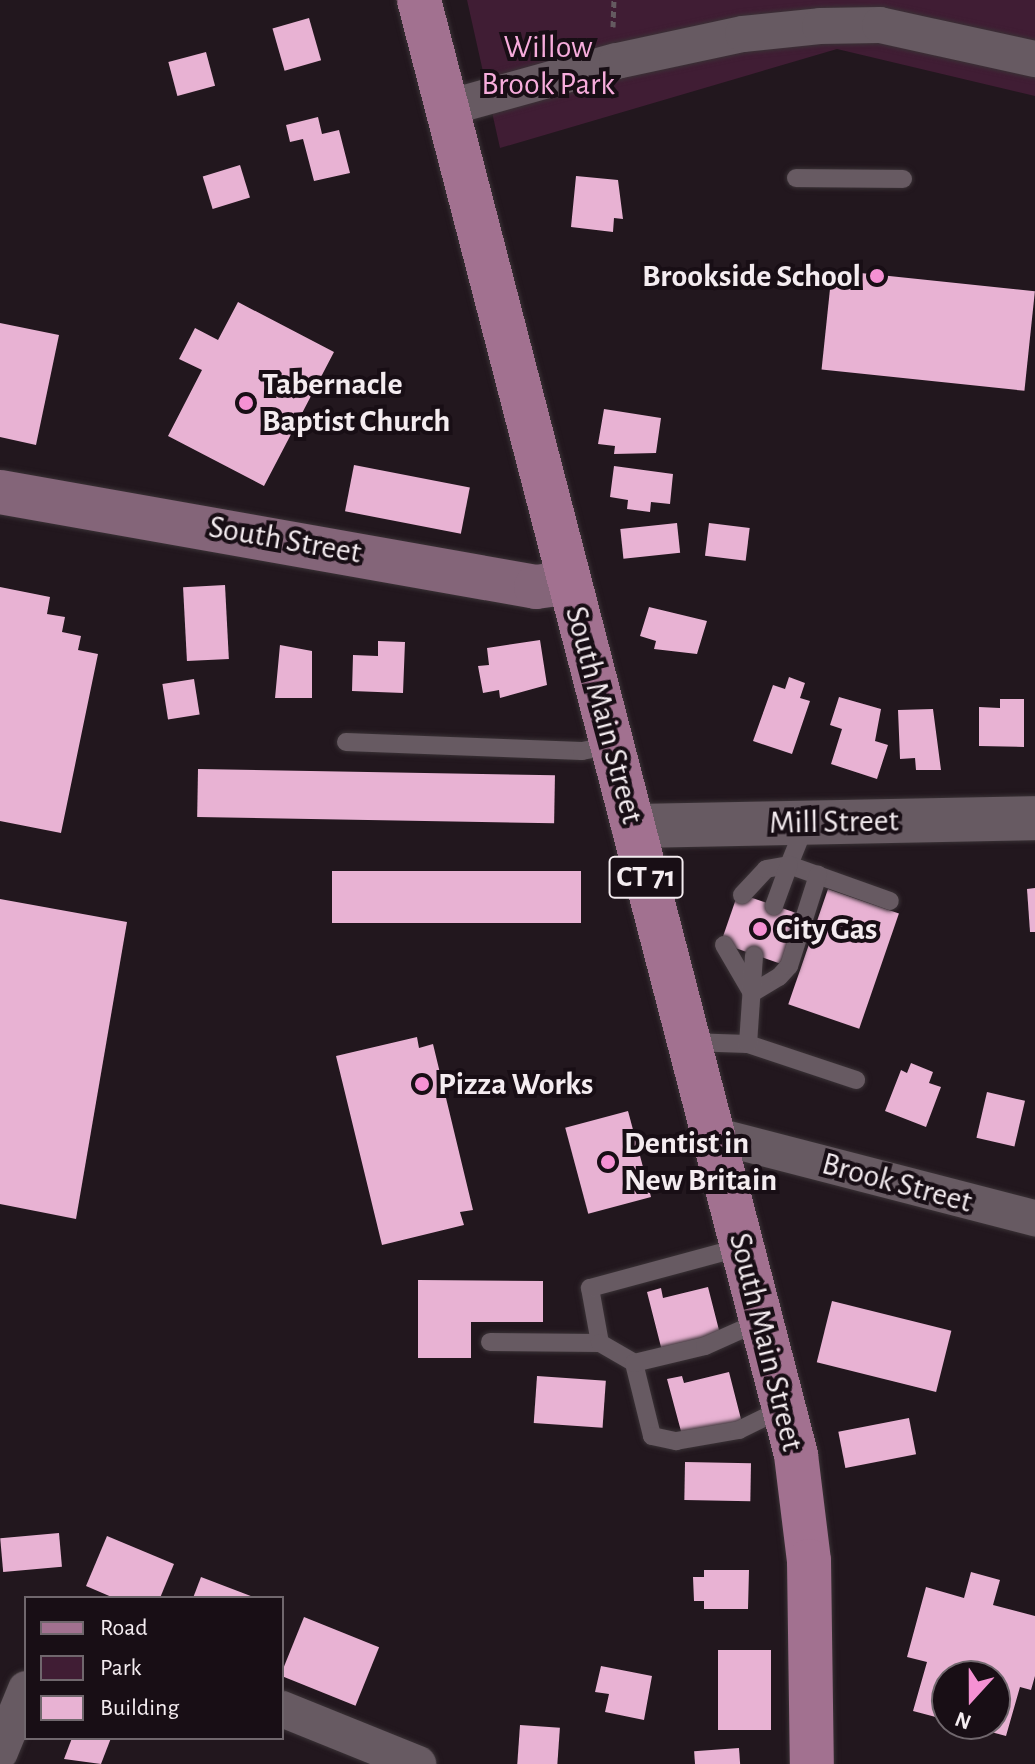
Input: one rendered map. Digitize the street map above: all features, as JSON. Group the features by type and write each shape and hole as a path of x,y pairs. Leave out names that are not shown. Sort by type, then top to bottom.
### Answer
{"main road":[{"name":"South Main Street","path":"419,0 784,1407 807,1532 812,1764"},
{"name":"South Street","path":"0,492 536,587 570,582"}],"street":[{"path":"447,108 617,61 743,34 820,26 880,25 1035,59"},
{"name":"Mill Street","path":"633,826 1035,818"},
{"name":"Brook Street","path":"713,1135 1035,1218"},
{"path":"0,1752 24,1694"},
{"path":"284,1710 418,1764"}],"lane":[{"path":"796,178 903,179"},
{"path":"346,742 582,751 612,745"},
{"path":"774,906 806,823"},
{"path":"742,895 766,869 789,865 890,901"},
{"path":"752,993 789,966 818,875"},
{"path":"724,945 752,993"},
{"path":"748,1044 754,955"},
{"path":"689,1042 748,1044 856,1080"},
{"path":"600,1343 590,1288 742,1247"},
{"path":"490,1342 600,1343 634,1363 705,1346 761,1321"},
{"path":"634,1363 652,1436 676,1441 739,1430 784,1407"}],"green space":[{"name":"Willow Brook Park","path":"467,0 1035,0 1035,96 837,49 500,148"}],"building":[{"path":"309,18 321,60 285,71 272,28"},
{"path":"206,52 215,86 177,96 168,62"},
{"path":"318,117 322,134 339,130 350,173 314,181 303,139 290,142 286,125"},
{"path":"240,165 250,198 213,209 203,176"},
{"path":"576,176 618,180 623,219 614,218 613,232 571,227"},
{"path":"832,270 1035,291 1024,391 822,369"},
{"name":"Tabernacle Baptist Church","path":"238,302 334,352 264,486 168,436 202,370 179,359 195,328 218,340"},
{"path":"0,323 59,335 36,445 0,437"},
{"path":"604,409 661,418 656,453 614,454 615,446 598,444"},
{"path":"354,465 470,488 461,534 345,511"},
{"path":"614,466 673,474 670,504 651,502 650,512 627,509 628,500 610,497"},
{"path":"677,523 680,553 623,559 620,529"},
{"path":"709,523 750,528 746,561 705,556"},
{"path":"225,585 229,659 187,661 183,587"},
{"path":"0,587 50,597 47,614 65,617 62,632 81,636 78,650 98,654 61,833 0,821"},
{"path":"649,607 707,621 697,654 654,649 656,641 640,636"},
{"path":"540,640 547,685 500,698 499,690 483,693 478,666 489,665 487,648"},
{"path":"378,641 405,642 403,693 352,691 353,655 378,656"},
{"path":"280,645 312,651 312,698 275,698"},
{"path":"789,677 805,683 800,698 810,701 792,754 753,741 773,685 785,689"},
{"path":"194,679 200,715 168,720 162,684"},
{"path":"839,697 881,709 875,741 888,745 877,779 831,764 842,729 830,725"},
{"path":"1000,699 1024,699 1024,747 979,746 979,707 1000,708"},
{"path":"933,709 941,770 916,770 915,758 900,759 898,710"},
{"path":"198,769 555,775 554,823 197,817"},
{"path":"332,871 581,871 581,923 332,923"},
{"path":"1035,888 1035,932 1030,932 1027,889"},
{"path":"828,889 899,913 859,1029 788,1004"},
{"name":"City Gas","path":"738,893 801,915 784,965 721,943"},
{"path":"0,899 127,922 76,1219 0,1204"},
{"path":"417,1037 419,1048 433,1044 473,1210 460,1212 464,1225 382,1245 336,1056"},
{"path":"911,1063 933,1072 929,1083 941,1087 926,1127 885,1111 901,1070 907,1073"},
{"path":"987,1092 1025,1101 1014,1147 976,1138"},
{"name":"Dentist in New Britain","path":"628,1111 651,1197 588,1214 565,1128"},
{"path":"418,1280 543,1281 543,1322 471,1322 471,1358 418,1358"},
{"path":"708,1287 720,1334 662,1351 647,1292 661,1288 663,1298"},
{"path":"832,1301 951,1331 936,1392 817,1362"},
{"path":"729,1372 742,1423 682,1435 667,1379 682,1376 684,1383"},
{"path":"537,1376 606,1381 603,1428 534,1423"},
{"path":"909,1418 916,1454 845,1468 838,1432"},
{"path":"685,1462 751,1463 750,1501 684,1500"},
{"path":"59,1533 62,1567 3,1572 0,1538"},
{"path":"107,1536 174,1564 161,1596 109,1596 86,1586"},
{"path":"704,1570 749,1570 748,1609 704,1609 704,1601 694,1601 693,1577 704,1577"},
{"path":"971,1572 1000,1580 993,1605 1035,1616 1035,1676 1031,1690 1020,1687 1011,1718 1011,1660 931,1660 931,1716 913,1711 927,1662 907,1657 926,1587 964,1598"},
{"path":"201,1577 251,1596 194,1596"},
{"path":"304,1617 379,1647 356,1706 284,1677 284,1667"},
{"path":"718,1650 771,1650 771,1730 718,1730"},
{"path":"601,1666 652,1676 644,1720 605,1712 609,1694 595,1692"},
{"path":"520,1725 560,1728 557,1764 517,1764"},
{"path":"71,1740 110,1740 101,1764 64,1759"},
{"path":"739,1748 740,1764 695,1764 694,1751"}],"place":[{"name":"Brookside School","path":"877,276"},
{"name":"Tabernacle Baptist Church","path":"246,403"},
{"name":"City Gas","path":"760,929"},
{"name":"Pizza Works","path":"422,1084"},
{"name":"Dentist in New Britain","path":"608,1162"}]}
